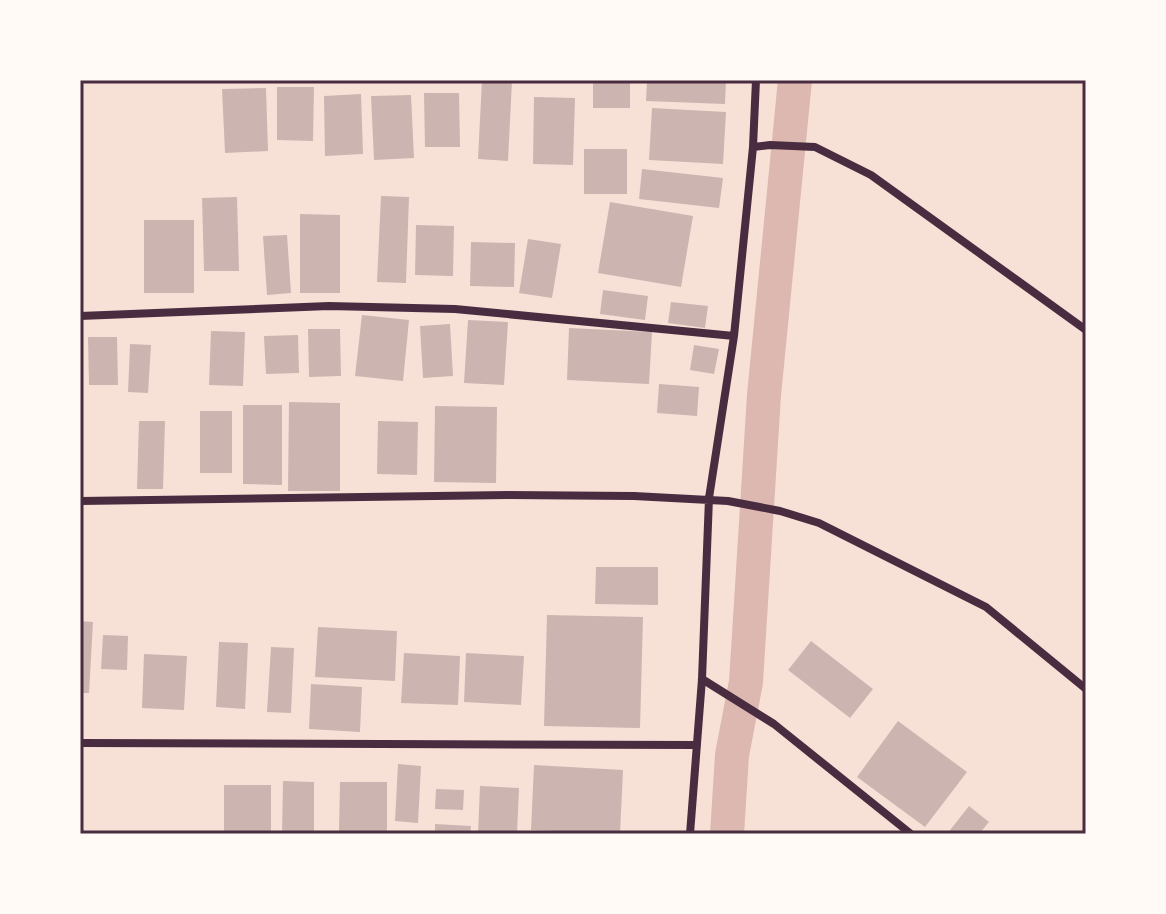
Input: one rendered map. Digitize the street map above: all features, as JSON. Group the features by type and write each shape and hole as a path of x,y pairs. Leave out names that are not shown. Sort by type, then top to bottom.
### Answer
{"street":[{"path":"690,834 702,679 709,498 734,336 753,147 756,80"},
{"path":"753,147 815,147 871,175 1086,330"},
{"path":"80,316 329,306 455,309 625,323 734,336"},
{"path":"80,501 508,495 709,498 728,501 780,511 819,523 986,607 1086,689"},
{"path":"702,679 774,724 911,834"},
{"path":"80,743 697,745"}],"building":[{"path":"482,80 512,81 508,161 478,159"},
{"path":"593,80 630,80 630,108 593,108"},
{"path":"647,80 726,80 725,104 646,101"},
{"path":"277,87 314,87 313,141 277,140"},
{"path":"266,88 268,151 225,153 222,89"},
{"path":"424,93 459,93 460,147 425,147"},
{"path":"361,94 363,154 325,156 324,96"},
{"path":"411,95 414,158 374,160 371,96"},
{"path":"534,97 575,98 573,165 533,164"},
{"path":"652,108 726,112 723,164 649,160"},
{"path":"584,149 627,149 627,194 584,194"},
{"path":"642,169 723,178 719,208 639,199"},
{"path":"381,196 409,197 406,283 377,282"},
{"path":"237,197 239,271 204,271 202,198"},
{"path":"610,202 693,216 681,287 598,273"},
{"path":"300,214 340,215 340,293 300,293"},
{"path":"144,220 194,220 194,293 144,293"},
{"path":"416,225 454,226 453,276 415,275"},
{"path":"287,235 291,293 267,295 263,236"},
{"path":"528,239 561,244 552,298 519,293"},
{"path":"471,242 515,243 514,287 470,286"},
{"path":"603,290 648,296 645,320 600,314"},
{"path":"671,302 708,306 705,328 668,323"},
{"path":"362,315 409,320 403,381 355,376"},
{"path":"468,320 508,322 504,385 464,383"},
{"path":"450,324 453,376 423,378 420,326"},
{"path":"569,328 652,332 649,384 567,380"},
{"path":"308,329 340,329 341,376 309,377"},
{"path":"211,331 245,332 243,386 209,385"},
{"path":"298,335 299,373 266,374 264,336"},
{"path":"88,337 117,337 118,385 89,385"},
{"path":"130,344 151,345 148,393 128,392"},
{"path":"694,345 719,349 714,374 690,370"},
{"path":"659,384 699,387 697,416 657,413"},
{"path":"289,402 340,403 340,491 288,491"},
{"path":"243,405 282,405 282,485 243,484"},
{"path":"435,406 497,407 496,483 434,482"},
{"path":"200,411 232,411 232,473 200,473"},
{"path":"139,421 165,421 163,489 137,489"},
{"path":"378,421 418,422 417,475 377,474"},
{"path":"596,567 658,567 658,605 595,604"},
{"path":"547,615 643,617 640,728 544,726"},
{"path":"80,621 93,622 89,693 80,693"},
{"path":"318,627 397,631 395,681 315,677"},
{"path":"103,635 128,636 127,670 101,669"},
{"path":"811,641 873,689 850,718 788,670"},
{"path":"219,642 248,643 245,709 216,707"},
{"path":"271,647 294,648 291,713 267,712"},
{"path":"404,653 460,656 458,705 401,703"},
{"path":"466,653 524,656 521,705 464,702"},
{"path":"144,654 187,656 184,710 142,708"},
{"path":"311,684 362,687 360,732 309,729"},
{"path":"898,721 967,772 925,827 857,777"},
{"path":"398,764 421,766 418,823 395,821"},
{"path":"534,765 623,770 620,834 531,830"},
{"path":"283,781 314,782 314,834 282,834"},
{"path":"340,782 387,782 387,832 339,831"},
{"path":"224,785 271,785 271,834 224,834"},
{"path":"480,786 519,788 517,834 478,834"},
{"path":"436,789 464,790 463,810 435,809"},
{"path":"969,806 989,822 979,834 947,834"},
{"path":"435,824 471,826 470,834 435,834"}],"waterway":[{"path":"727,834 732,755 746,682 764,395 795,80"}]}
